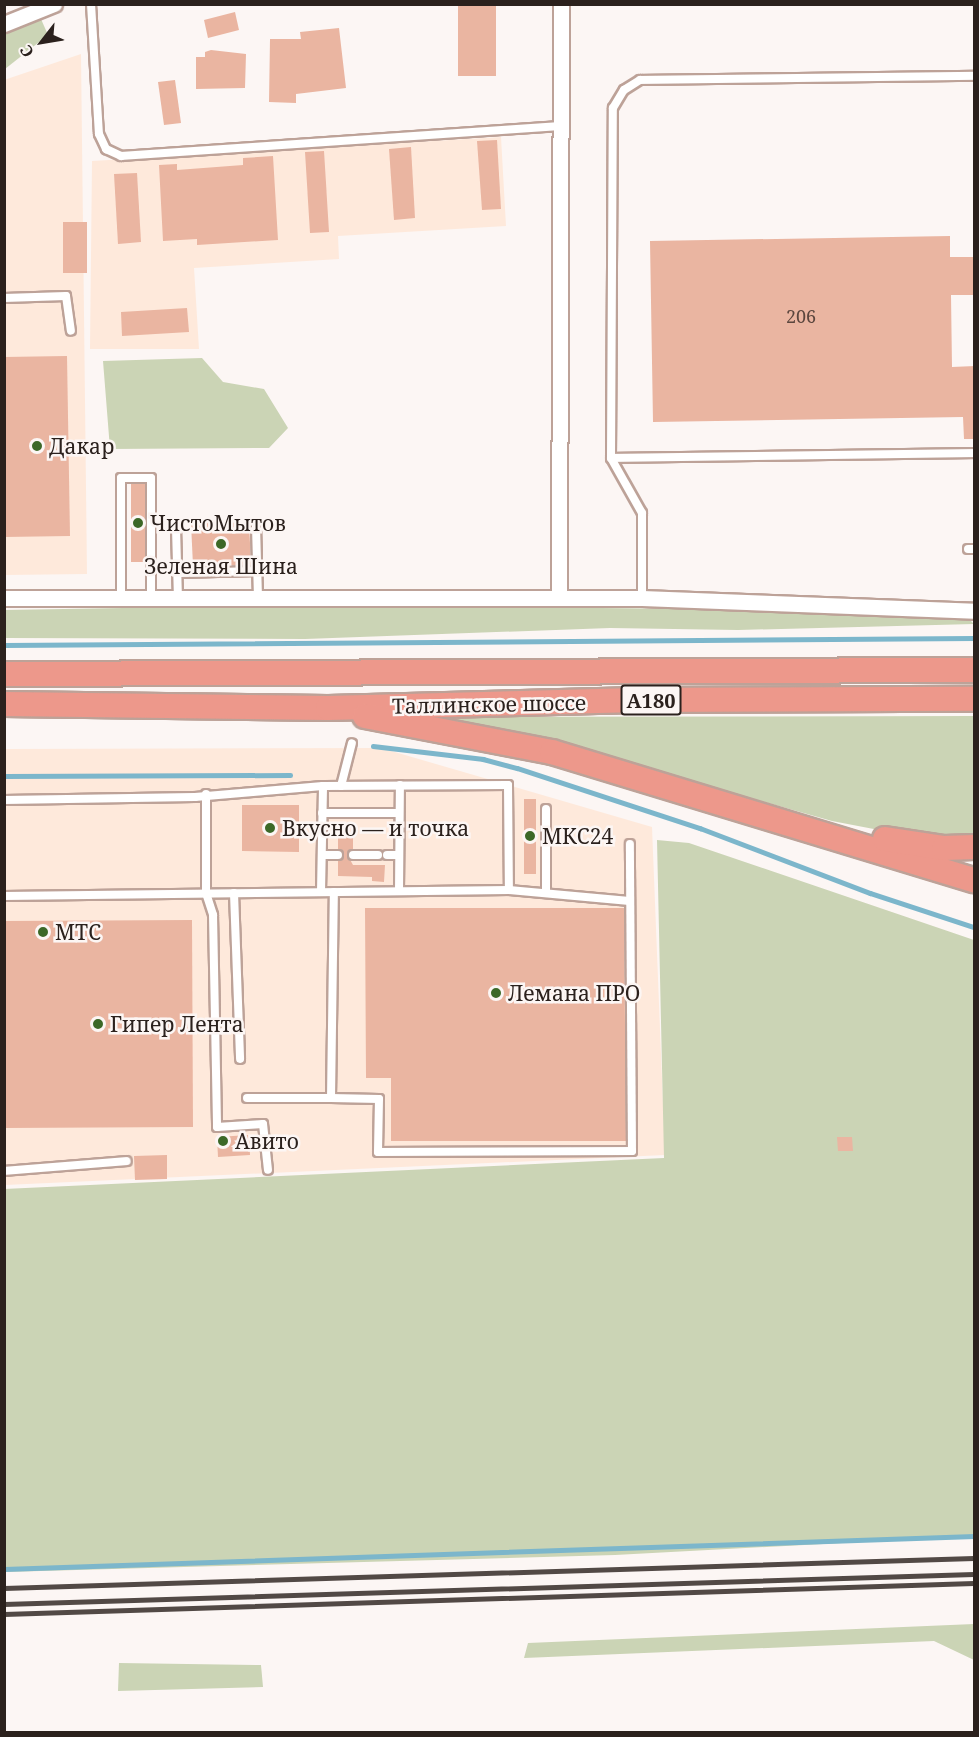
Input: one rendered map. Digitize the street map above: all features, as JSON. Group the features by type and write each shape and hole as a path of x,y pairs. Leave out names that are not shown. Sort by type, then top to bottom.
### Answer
{"main road":[{"name":"Таллинское шоссе","path":"4,674 970,669"},
{"name":"Таллинское шоссе","path":"4,704 328,708 627,700 975,699"},
{"path":"328,708 552,752 750,810 975,880"},
{"path":"750,810 897,842 975,847"}],"street":[{"path":"4,24 54,4"},
{"path":"560,598 561,4"},
{"path":"4,598 642,598 975,611"}],"lane":[{"path":"91,4 99,134 106,149 121,156 560,126"},
{"path":"642,598 642,513 611,458 613,108 624,90 640,80 975,76"},
{"path":"4,297 66,296 71,331"},
{"path":"611,458 975,453"},
{"path":"121,598 121,478 151,478 151,598"},
{"path":"256,526 258,598"},
{"path":"176,528 178,598"},
{"path":"178,573 258,571"},
{"path":"341,786 352,743"},
{"path":"4,800 206,794 323,786 508,784 509,890"},
{"path":"399,891 400,785"},
{"path":"321,892 323,786"},
{"path":"206,794 206,893 213,915 217,1127 263,1124 268,1170"},
{"path":"546,809 546,891"},
{"path":"322,813 399,813"},
{"path":"247,1098 379,1099 378,1152 632,1151 630,844"},
{"path":"322,855 338,855"},
{"path":"353,855 399,855"},
{"path":"4,896 509,890 546,891 630,901"},
{"path":"234,892 240,1059"},
{"path":"331,1098 334,892"},
{"path":"4,1171 127,1161"}],"shaded area":[{"path":"81,54 87,574 5,575 4,80"},
{"path":"501,137 506,226 338,236 339,259 194,268 199,349 90,349 92,161"},
{"path":"381,748 652,827 665,1155 5,1185 4,749"}],"green space":[{"path":"41,19 48,35 5,69 5,33"},
{"path":"202,358 223,382 264,389 288,428 269,448 110,449 103,361"},
{"path":"292,605 801,610 967,617 974,624 738,630 610,628 305,639 5,638 5,610"},
{"path":"974,716 974,836 948,838 905,835 832,821 626,763 420,717"},
{"path":"657,840 689,843 974,940 974,1536 615,1555 5,1572 4,1189 664,1158"},
{"path":"974,1624 974,1660 934,1641 524,1658 528,1643"},
{"path":"119,1663 261,1665 263,1687 118,1691"}],"building":[{"path":"458,4 496,4 496,76 458,76"},
{"path":"235,12 239,30 208,38 204,20"},
{"path":"339,28 346,88 296,94 296,103 269,102 270,39 301,39 300,32"},
{"path":"211,50 246,54 245,88 196,89 196,57 205,57 205,52"},
{"path":"175,80 181,123 164,125 158,82"},
{"path":"497,140 501,209 482,210 477,141"},
{"path":"411,147 415,218 394,220 389,149"},
{"path":"324,151 329,232 310,233 305,152"},
{"path":"273,156 278,240 197,245 197,239 163,241 159,165 177,164 177,170 243,165 243,158"},
{"path":"137,173 141,242 118,244 114,174"},
{"path":"63,222 87,222 87,273 63,273"},
{"path":"950,236 950,257 975,257 975,295 951,295 952,367 975,366 975,439 964,439 963,417 653,422 650,241"},
{"path":"187,308 189,332 122,336 121,312"},
{"name":"Дакар","path":"67,356 70,536 4,537 4,357"},
{"name":"ЧистоМытов","path":"131,484 145,484 145,562 131,562"},
{"name":"Зеленая Шина","path":"249,522 251,565 193,566 191,523"},
{"name":"МКС24","path":"524,799 536,799 536,874 524,874"},
{"name":"Вкусно — и точка","path":"242,805 299,805 299,852 242,851"},
{"path":"338,834 353,834 353,849 347,854 353,865 385,865 384,882 372,881 372,877 338,876 338,861 344,856 338,849"},
{"name":"Лемана ПРО","path":"365,908 624,908 626,1141 391,1141 391,1078 366,1078"},
{"name":"Гипер Лента","path":"192,920 193,1127 4,1128 4,921"},
{"path":"249,1135 250,1155 218,1157 217,1137"},
{"path":"837,1137 852,1137 853,1151 838,1151"},
{"path":"167,1155 167,1179 135,1180 134,1156"}],"waterway":[{"path":"4,645 974,638"},
{"path":"373,746 483,759 517,768 700,828 870,893 974,927"},
{"path":"4,776 290,775"},
{"path":"4,1569 974,1536"}],"railway":[{"path":"4,1588 974,1558"},
{"path":"4,1604 974,1574"},
{"path":"4,1614 974,1583"}],"place":[{"name":"Дакар","path":"37,446"},
{"name":"ЧистоМытов","path":"138,523"},
{"name":"Зеленая Шина","path":"221,544"},
{"name":"Вкусно — и точка","path":"270,828"},
{"name":"МКС24","path":"530,836"},
{"name":"МТС","path":"43,932"},
{"name":"Лемана ПРО","path":"496,993"},
{"name":"Гипер Лента","path":"98,1024"},
{"name":"Авито","path":"223,1141"}]}
